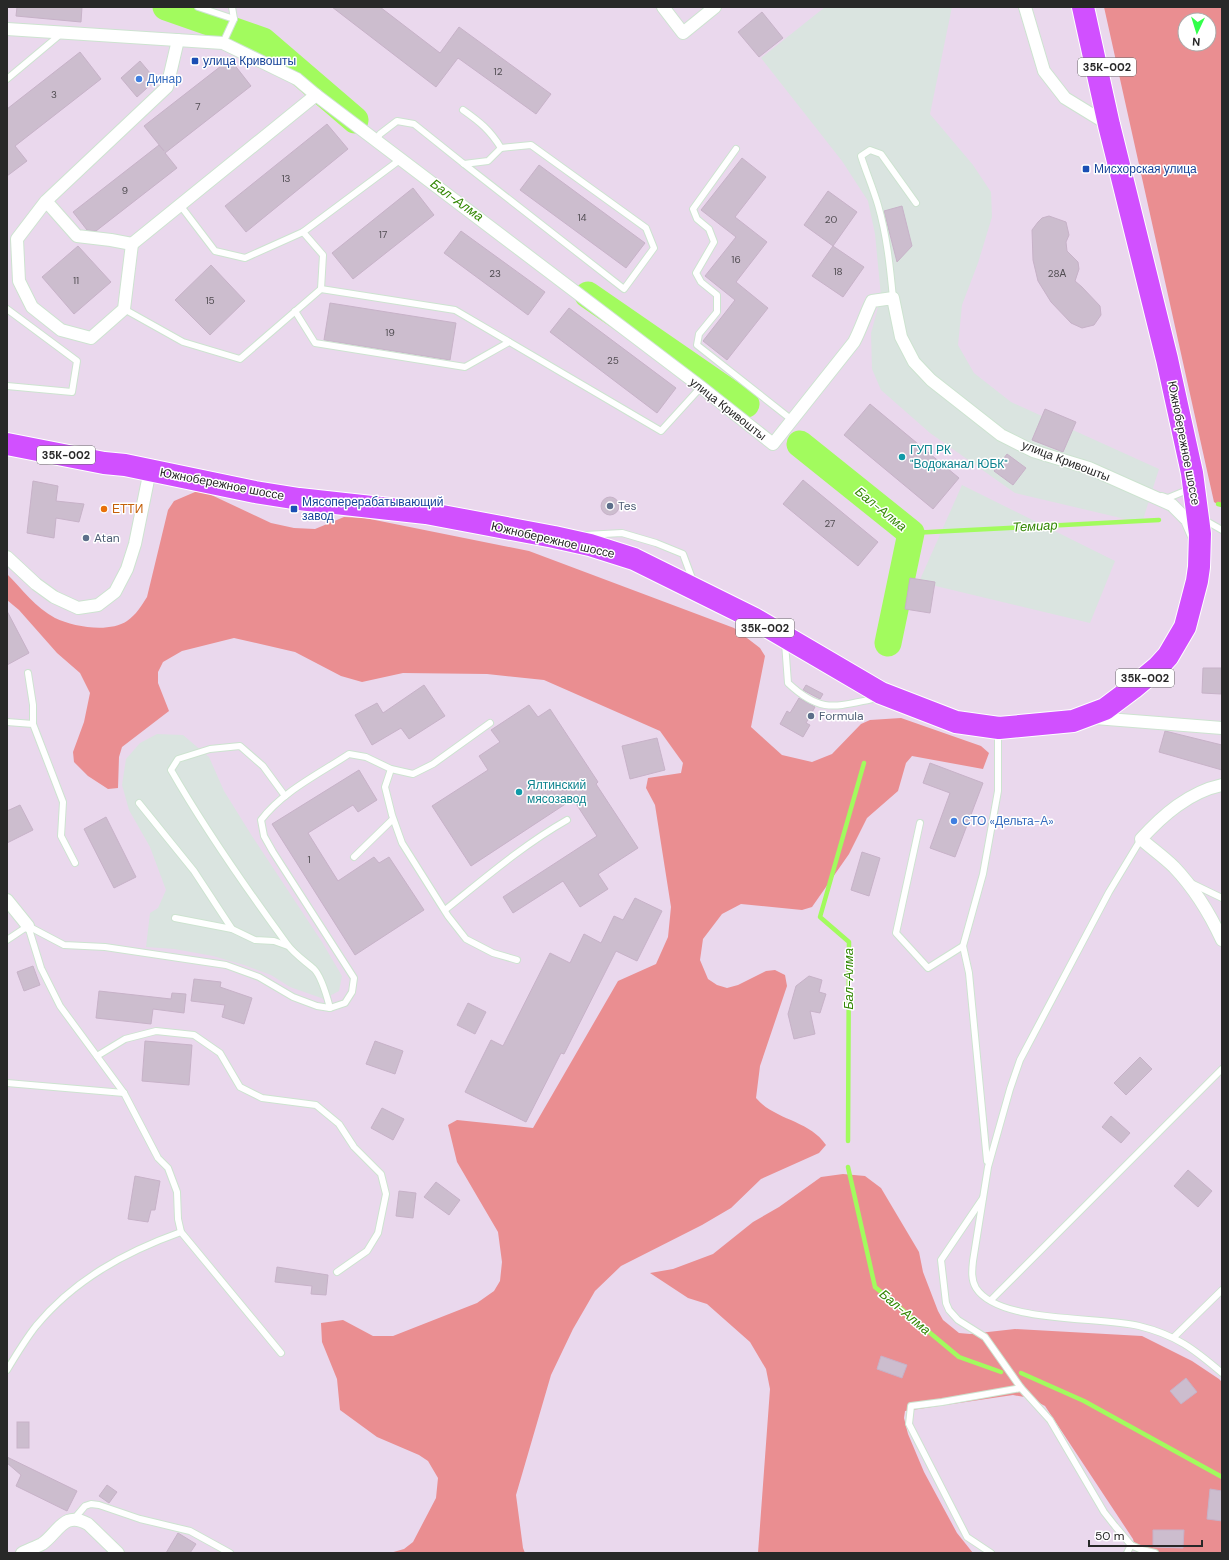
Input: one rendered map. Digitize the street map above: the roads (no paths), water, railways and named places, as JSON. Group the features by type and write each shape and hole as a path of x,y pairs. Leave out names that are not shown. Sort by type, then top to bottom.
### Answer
{"highway":[{"name":"Южнобережное шоссе","path":"7,453 98,467 122,467 150,475 209,484 262,497 429,517 591,549 632,561 736,612 883,697 955,724 998,732 1067,726 1095,718 1122,703 1153,682 1177,653 1192,629 1204,585 1208,536 1195,443 1116,123 1083,7"},
{"name":"Южнобережное шоссе","path":"7,444 255,492 299,499 426,513 590,545 634,559 695,588 753,618 881,693 956,722 999,728 1073,721 1092,715 1119,699 1158,667 1168,656 1185,627 1208,536 1192,473 1116,123 1094,7"}],"street":[{"path":"663,7 683,33 714,7"},
{"path":"1025,7 1044,71 1065,98 1116,123"},
{"name":"улица Кривошты","path":"7,29 224,42 297,79 316,95 378,137 401,159 701,387 773,444 854,342 872,301 893,298 901,337 914,362 931,380 1001,435 1033,451 1089,468 1172,505 1187,520 1208,536"},
{"path":"178,40 167,87 46,201 17,239 19,281 32,307 61,330 91,338 124,309 132,244 316,95"},
{"path":"46,201 77,236 132,244"},
{"path":"7,557 36,584 54,597 78,608 98,605 115,592 127,569 135,544 150,475"},
{"path":"1095,718 1222,728"},
{"path":"1222,785 1188,798 1157,822 1141,839 1173,866 1186,880 1207,912 1222,940"},
{"path":"7,900 28,926"},
{"path":"22,1553 42,1544 60,1525 74,1519 88,1524 118,1553"}],"lane":[{"path":"198,7 234,19"},
{"path":"224,42 234,19 232,7"},
{"path":"7,79 63,32"},
{"path":"463,110 482,124 501,148"},
{"path":"378,137 397,121 414,124 464,164 624,289 654,248 646,228 531,145 501,148 488,161 464,164"},
{"path":"736,149 694,209 697,219 709,229 714,242 696,273 701,282 717,295 717,312 699,334 697,345 792,420"},
{"path":"893,298 890,261 885,233 878,204 861,156 870,150 881,154 916,203"},
{"path":"180,205 215,251 244,258 303,232 401,159"},
{"path":"124,309 183,342 240,359 321,289 322,255 303,232"},
{"path":"321,289 455,310 661,431 701,387"},
{"path":"7,309 77,361 72,392 7,386"},
{"path":"295,311 315,343 465,367 509,342"},
{"path":"1140,491 1168,498 1185,491 1192,473"},
{"path":"785,641 788,683 800,695 817,704 834,707 883,697"},
{"path":"28,673 33,705 33,724 63,802 61,836 75,863"},
{"path":"7,722 33,724"},
{"path":"28,926 64,944 105,947 226,965 259,977 293,997 317,1006 330,1008 345,1004 352,992 354,978 264,836 261,820 270,808 285,796 349,754 366,757 391,769 413,774 434,764 490,723"},
{"path":"988,1167 983,1110 975,1048 969,973 963,946 983,874 998,791 998,732"},
{"path":"285,796 263,766 240,746 210,749 178,759 171,770 193,808 235,873 288,946 316,970 326,992 330,1008"},
{"path":"391,769 385,787 393,819 402,843 445,910 466,939 493,953 517,960"},
{"path":"139,803 194,871 232,929"},
{"path":"354,857 393,819"},
{"path":"445,910 499,866 548,831 567,820"},
{"path":"920,823 896,933 928,968 963,946"},
{"path":"1141,839 1109,892 1020,1060 1010,1089 988,1167 972,1276 976,1288 991,1300 1007,1308 1026,1313 1120,1322 1139,1326 1174,1337 1195,1350 1222,1373"},
{"path":"1186,880 1222,898"},
{"path":"175,918 232,929 255,940 274,941 288,946"},
{"path":"7,940 28,926"},
{"path":"28,926 41,968 60,1006 124,1093 158,1158 168,1168 177,1192 178,1219 181,1232 281,1353"},
{"path":"97,1056 125,1039 156,1031 194,1035 220,1052 240,1087 262,1098 316,1105 339,1124 354,1147 381,1174 386,1194 378,1233 367,1251 337,1272"},
{"path":"991,1300 1222,1069"},
{"path":"7,1083 124,1093"},
{"path":"984,1197 941,1260 946,1303 949,1310 958,1320 985,1338 1021,1388 1050,1420 1104,1512 1132,1545 1142,1550 1154,1553"},
{"path":"7,1370 20,1348 36,1327 68,1294 89,1278 131,1252 181,1232"},
{"path":"1174,1337 1222,1290"},
{"path":"991,1553 968,1536 909,1424 911,1406 1021,1388"},
{"path":"74,1519 85,1506 91,1504 99,1505 140,1519 190,1531 230,1553"},
{"path":"1127,1553 1132,1545"}],"waterway":[{"name":"Бал-Алма","path":"166,7 263,41 355,120"},
{"name":"Бал-Алма","path":"588,295 746,404"},
{"name":"Бал-Алма","path":"800,444 911,533 888,643"},
{"name":"Темиар","path":"1218,504 1222,505"},
{"name":"Темиар","path":"911,533 1159,520"},
{"name":"Бал-Алма","path":"848,1141 849,942 820,917 864,763"},
{"name":"Бал-Алма","path":"848,1167 875,1287 959,1357 1001,1372"},
{"name":"Бал-Алма","path":"1021,1373 1084,1401 1222,1477"}],"place":[{"name":"улица Кривошты","path":"195,61"},
{"name":"Динар","path":"139,79"},
{"name":"Мисхорская улица","path":"1086,169"},
{"name":"ГУП РК \"Водоканал ЮБК\"","path":"902,457"},
{"name":"Tes","path":"610,506"},
{"name":"ЕТТИ","path":"104,509"},
{"name":"Мясоперерабатывающий завод","path":"294,509"},
{"name":"Atan","path":"86,538"},
{"name":"Formula","path":"811,716"},
{"name":"Ялтинский мясозавод","path":"519,792"},
{"name":"СТО «Дельта-А»","path":"954,821"}]}
